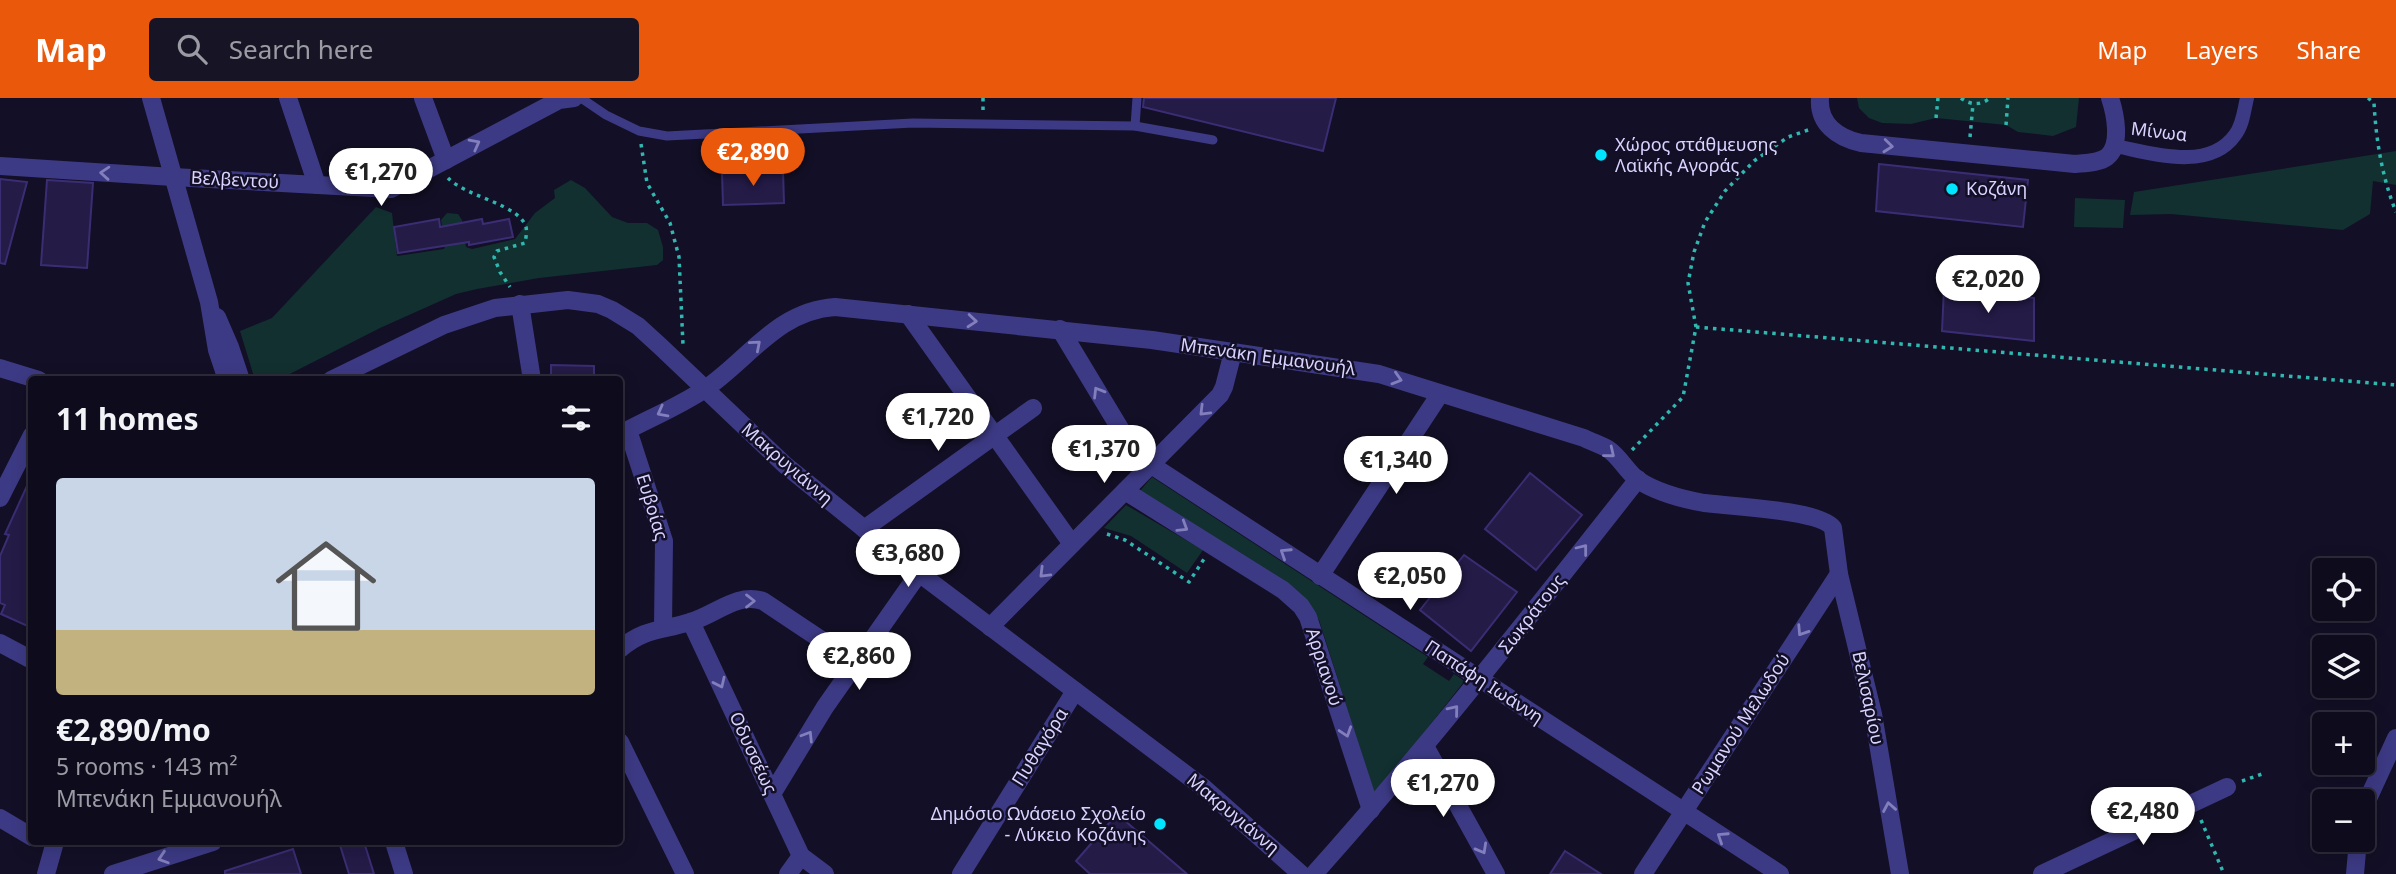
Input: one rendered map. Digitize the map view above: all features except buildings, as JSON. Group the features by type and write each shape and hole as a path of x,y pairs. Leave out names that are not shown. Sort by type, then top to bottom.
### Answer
{"street":[{"path":"151,98 209,302 215,342 226,376"},
{"path":"288,98 317,185"},
{"path":"423,98 442,162"},
{"path":"1820,98 1820,113 1826,123 1845,139 1861,143 2075,164 2108,156 2115,146 2114,109 2110,98"},
{"name":"Μίνωα","path":"2115,146 2170,155 2212,153 2223,148 2237,134 2247,98"},
{"name":"Βελβεντού","path":"0,166 391,189 564,99"},
{"name":"Μακρυγιάννη","path":"340,376 468,316 520,304 568,300 598,304 626,317 785,466 919,573 1204,788 1301,874"},
{"path":"209,302 225,332 240,376"},
{"path":"520,304 531,376"},
{"name":"Μπενάκη Εμμανουήλ","path":"624,432 704,389 775,329 801,313 835,307 1060,329 1379,374 1584,438 1609,450 1638,480 1667,494 1701,502 1779,511 1829,523"},
{"path":"908,314 1072,544"},
{"name":"Παπάφη Ιωάννη","path":"1060,329 1136,455 1780,874"},
{"path":"990,627 1220,395 1233,352"},
{"path":"0,368 28,377"},
{"path":"1320,576 1440,394"},
{"path":"864,529 1033,408"},
{"name":"Ευβoίας","path":"624,432 664,541 663,627"},
{"path":"0,498 28,443"},
{"name":"Σωκράτους","path":"1314,874 1480,680 1638,480"},
{"name":"Αρριανού","path":"1125,491 1283,590 1301,606 1315,638 1371,810"},
{"name":"Βελισαρίου","path":"1829,523 1833,528 1839,574 1873,713 1900,874"},
{"path":"772,794 856,663 919,573"},
{"name":"Ρωμανού Μελωδού","path":"1643,874 1839,574"},
{"path":"623,646 635,636 691,622 736,602 753,598 763,601 856,663"},
{"name":"Οδυσσέως","path":"691,622 801,856 825,874"},
{"path":"0,643 28,658"},
{"name":"Πυθαγόρα","path":"961,874 1075,691"},
{"path":"2373,789 2396,738"},
{"path":"1425,746 1496,874"},
{"path":"623,748 685,874"},
{"path":"2042,874 2227,787"},
{"path":"0,818 28,835"},
{"path":"46,874 49,845"},
{"path":"125,872 204,845"},
{"path":"395,845 404,874"},
{"path":"2355,874 2357,852"},
{"path":"788,874 801,856"}],"lane":[{"path":"581,98 639,131 667,136 913,123 1135,125 1213,140"},
{"path":"1135,125 1137,98"}],"path":[{"path":"1936,118 1938,98"},
{"path":"1961,98 1973,104 1990,98"},
{"path":"2006,125 2008,98"},
{"path":"2368,98 2374,103 2375,133 2387,190 2396,212"},
{"path":"1968,154 1973,104"},
{"path":"1635,449 1683,397 1696,327 1688,283 1701,232 1716,203 1736,178 1763,154 1788,137 1826,123"},
{"path":"639,131 648,183 670,223 679,257 684,337 681,366"},
{"path":"442,162 457,187 506,208 521,218 526,228 526,243 497,251 494,257 520,304"},
{"path":"1696,327 2396,385"},
{"path":"1085,531 1113,535 1125,540 1189,582 1213,546"},
{"path":"2192,803 2206,828 2224,874"}],"green space":[{"path":"1857,98 2079,98 2076,127 2053,136 2018,132 2006,125 1936,118 1911,124 1882,123 1869,118 1859,108"},
{"path":"2396,151 2396,185 2373,181 2370,214 2343,230 2171,214 2130,215 2134,192"},
{"path":"571,180 585,188 612,217 628,223 647,223 658,230 663,247 663,260 657,265 539,278 456,294 380,328 286,376 254,376 240,331 272,318 376,207 392,213 397,256 444,249 441,220 447,213 458,214 462,220 466,247 472,249 515,239 535,213 555,198 554,190"},
{"path":"2075,198 2125,200 2123,228 2074,227"},
{"path":"1152,477 1428,657 1423,664 1449,681 1454,674 1463,680 1377,792 1374,792 1319,620 1296,590 1139,492"},
{"path":"1126,505 1203,550 1187,573 1131,536 1104,528"}],"place":[{"name":"Χώρος στάθμευσης Λαϊκής Αγοράς","path":"1601,155"},
{"name":"Κοζάνη","path":"1952,189"},
{"name":"Δημόσιο Ωνάσειο Σχολείο - Λύκειο Κοζάνης","path":"1160,824"}]}
